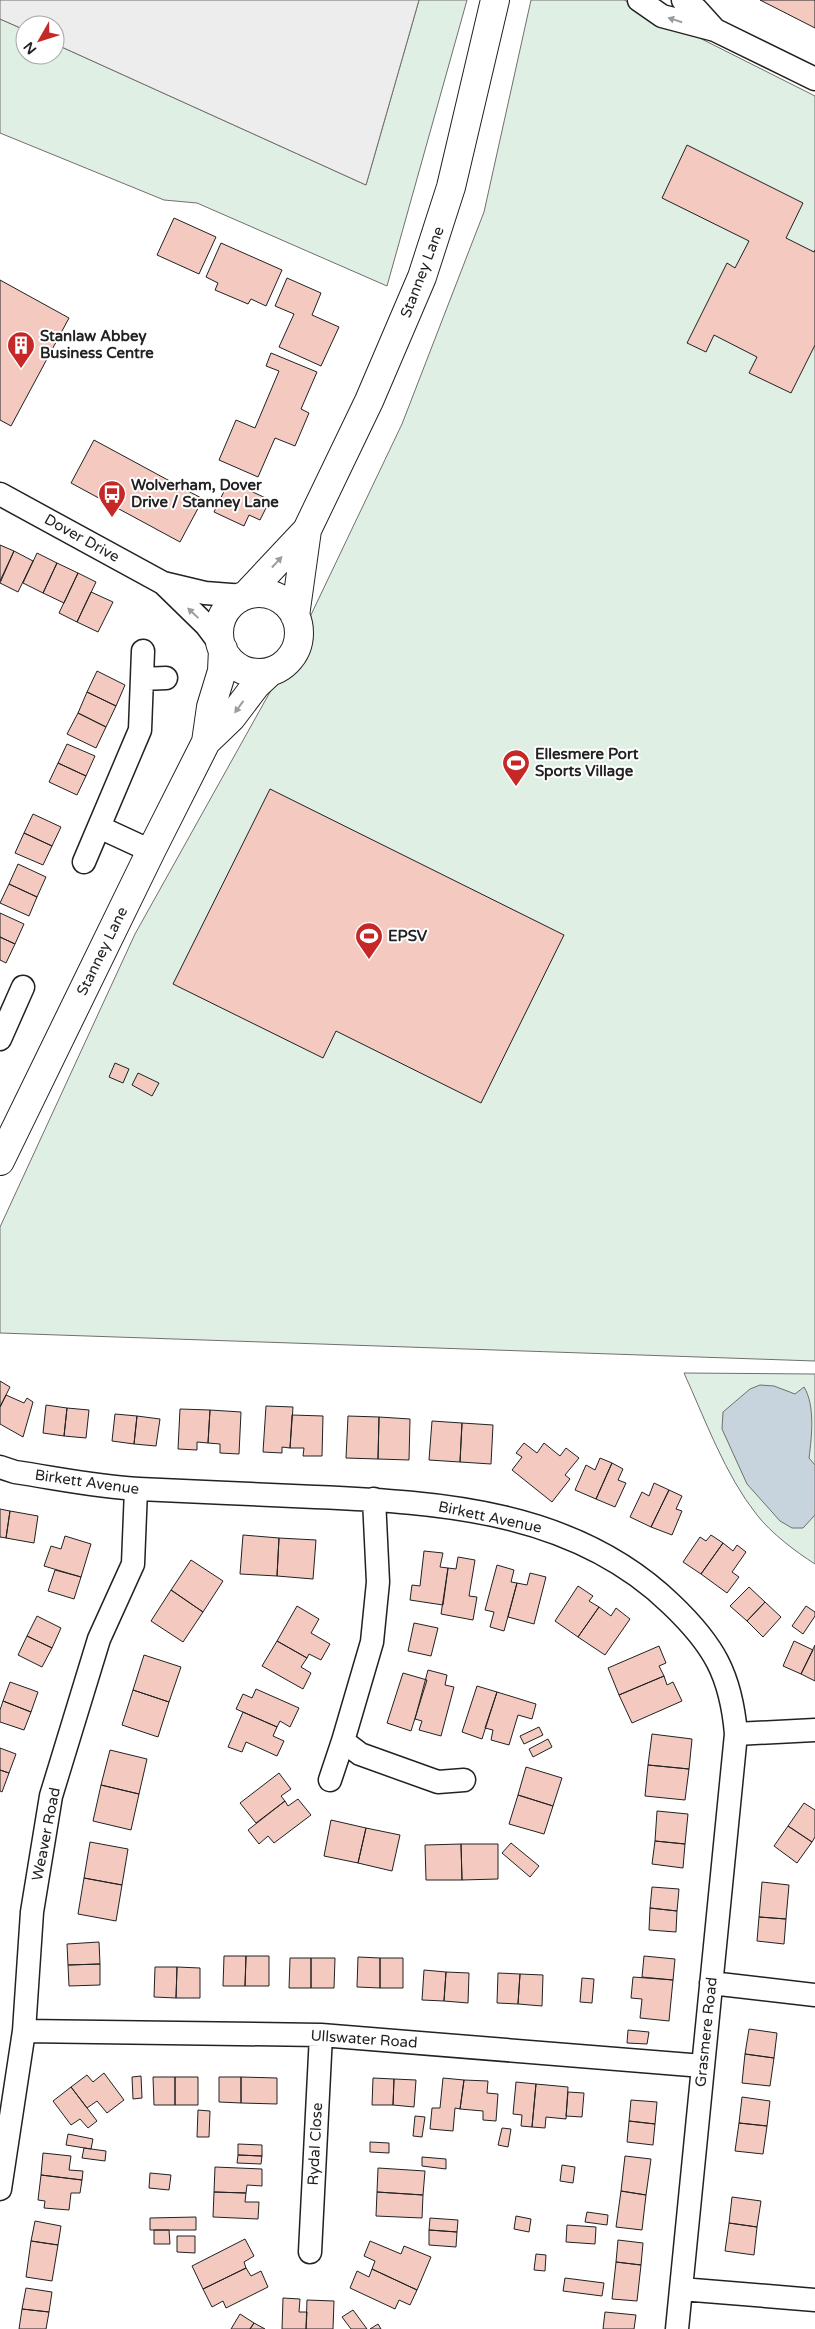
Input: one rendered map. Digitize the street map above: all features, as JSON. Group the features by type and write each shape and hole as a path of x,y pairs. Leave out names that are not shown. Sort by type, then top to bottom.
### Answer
{"main road":[{"name":"Stanney Lane","path":"295,616 307,530 373,392 422,278 438,231 495,0"},
{"name":"Stanney Lane","path":"245,596 307,530"},
{"path":"258,593 280,599 289,606 295,616 299,632 295,650 284,664 270,672 247,672 228,659 222,647 221,621 226,611 234,602 245,596 258,593"},
{"name":"Stanney Lane","path":"0,1160 206,742 211,707 222,671 222,647"},
{"name":"Stanney Lane","path":"206,742 231,718 256,685 270,672"}],"street":[{"path":"640,0 662,16 716,30 815,79"},
{"path":"683,0 696,9 716,30"},
{"name":"Dover Drive","path":"0,494 163,583 206,625 222,647"},
{"name":"Dover Drive","path":"163,583 214,594 245,596"},
{"path":"84,862 140,730 143,651"},
{"path":"142,679 166,678"},
{"path":"99,827 151,851"},
{"path":"0,1039 23,987"},
{"name":"Birkett Avenue","path":"0,1467 15,1472 136,1489 374,1500 457,1507 537,1526 583,1543 625,1566 666,1598 696,1628 712,1650 724,1676 734,1705 736,1734"},
{"name":"Weaver Road","path":"0,2189 24,2031 32,1912 51,1796 99,1639 133,1564 136,1489"},
{"path":"330,1780 372,1642 378,1582 374,1500"},
{"path":"736,1734 815,1730"},
{"name":"Grasmere Road","path":"677,2329 736,1734"},
{"path":"343,1741 360,1754 438,1782 464,1780"},
{"path":"711,1983 815,1995"},
{"name":"Ullswater Road","path":"24,2031 321,2035 703,2066"},
{"name":"Rydal Close","path":"310,2252 321,2035"},
{"path":"681,2289 815,2300"}],"green space":[{"path":"419,0 467,0 387,286 197,203 164,200 0,133 0,19 15,26 15,65 65,65 65,49 366,185"},
{"name":"Ellesmere Port Sports Village","path":"531,0 624,0 815,96 815,1361 0,1333 0,1227 135,934 299,640 402,424 484,212"},
{"path":"684,1373 815,1374 815,1564 769,1529 746,1499 725,1465"}],"shaded area":[{"path":"0,0 419,0 366,185 65,49 65,15 15,15 15,26 0,19"},
{"path":"760,1385 774,1386 795,1394 804,1387 810,1402 812,1421 809,1458 815,1465 815,1515 803,1528 792,1528 780,1521 747,1484 722,1429 723,1412 750,1389"}],"building":[{"path":"760,0 815,0 815,28"},
{"path":"687,145 803,203 786,238 814,252 815,250 815,345 791,393 749,373 757,357 714,335 706,352 687,343 727,263 735,268 749,241 662,198"},
{"path":"174,218 216,237 199,274 157,255"},
{"path":"221,243 282,270 266,306 251,299 248,304 215,290 218,283 206,277"},
{"path":"287,278 321,293 312,315 339,327 321,366 279,347 294,314 275,306"},
{"name":"Stanlaw Abbey Business Centre","path":"0,280 69,318 11,426 0,420"},
{"path":"271,353 317,372 301,409 309,413 295,446 275,438 258,477 219,460 236,420 255,428 279,371 266,366"},
{"path":"94,440 203,499 180,542 71,483"},
{"path":"229,481 270,500 260,520 249,515 244,526 214,512"},
{"path":"0,545 14,551 0,581"},
{"path":"14,551 33,561 18,592 0,583"},
{"path":"37,553 57,563 43,593 23,583"},
{"path":"57,563 78,573 64,603 43,593"},
{"path":"78,573 96,582 77,622 59,613"},
{"path":"91,592 113,602 98,632 77,622"},
{"path":"97,671 125,685 116,706 87,692"},
{"path":"87,692 116,706 106,727 78,713"},
{"path":"78,713 106,727 96,748 67,734"},
{"path":"67,744 95,756 86,776 58,763"},
{"path":"58,763 86,776 77,795 49,782"},
{"name":"EPSV","path":"270,789 564,935 481,1103 336,1031 323,1058 173,984"},
{"path":"33,814 61,827 52,846 24,833"},
{"path":"24,833 52,846 43,865 15,853"},
{"path":"18,864 46,877 37,897 9,884"},
{"path":"9,884 37,897 29,916 0,903"},
{"path":"0,913 24,924 15,944 0,937"},
{"path":"0,937 15,944 6,963 0,960"},
{"path":"115,1063 129,1069 123,1083 109,1077"},
{"path":"138,1073 159,1083 152,1096 132,1085"},
{"path":"0,1381 10,1387 0,1407"},
{"path":"6,1395 24,1403 27,1398 33,1402 23,1437 0,1424 0,1407"},
{"path":"46,1405 67,1408 64,1436 43,1433"},
{"path":"266,1406 293,1407 290,1448 282,1447 282,1453 263,1452"},
{"path":"67,1408 89,1410 86,1438 64,1436"},
{"path":"180,1409 210,1410 208,1443 197,1442 197,1450 178,1449"},
{"path":"210,1410 241,1412 239,1454 220,1453 220,1444 208,1443"},
{"path":"115,1414 137,1416 134,1444 112,1441"},
{"path":"292,1415 323,1416 322,1456 303,1456 304,1448 290,1448"},
{"path":"137,1416 160,1419 156,1446 134,1444"},
{"path":"348,1416 379,1417 378,1459 346,1458"},
{"path":"379,1417 410,1419 409,1460 378,1459"},
{"path":"432,1421 462,1423 460,1462 429,1460"},
{"path":"462,1423 493,1425 491,1464 460,1462"},
{"path":"524,1443 537,1453 544,1443 560,1456 566,1448 579,1458 565,1475 570,1479 552,1502 512,1470 522,1457 516,1453"},
{"path":"600,1458 612,1463 596,1499 575,1490 586,1465 595,1470"},
{"path":"612,1463 623,1469 618,1480 626,1483 615,1507 596,1499"},
{"path":"654,1483 669,1490 651,1527 630,1517 642,1492 649,1496"},
{"path":"669,1490 682,1496 676,1509 682,1511 672,1535 651,1527"},
{"path":"0,1509 10,1511 6,1538 0,1537"},
{"path":"10,1511 38,1516 34,1543 6,1538"},
{"path":"243,1535 279,1538 277,1576 240,1574"},
{"path":"711,1535 723,1543 701,1574 683,1562 700,1537 706,1541"},
{"path":"65,1536 91,1544 81,1577 44,1566 51,1546 61,1549"},
{"path":"279,1538 316,1540 313,1579 277,1576"},
{"path":"723,1543 733,1551 737,1545 746,1552 732,1572 739,1577 727,1593 701,1574"},
{"path":"424,1551 443,1553 440,1567 448,1568 443,1605 410,1600 412,1585 420,1586"},
{"path":"458,1557 475,1560 469,1596 477,1597 473,1620 441,1614 448,1568 456,1569"},
{"path":"191,1560 223,1581 203,1612 171,1590"},
{"path":"497,1565 514,1570 511,1582 517,1583 504,1631 490,1627 494,1612 485,1610"},
{"path":"55,1570 81,1577 74,1599 48,1591"},
{"path":"530,1573 546,1577 534,1624 508,1617 517,1583 527,1585"},
{"path":"578,1586 593,1596 589,1601 599,1607 578,1637 555,1621"},
{"path":"749,1587 765,1602 747,1621 730,1606"},
{"path":"171,1590 203,1612 183,1642 151,1621"},
{"path":"765,1602 781,1617 763,1637 747,1621"},
{"path":"297,1606 319,1619 311,1633 330,1644 321,1660 309,1654 307,1658 277,1641"},
{"path":"806,1606 815,1612 815,1616 803,1634 792,1626"},
{"path":"599,1607 611,1616 616,1608 630,1619 605,1655 578,1637"},
{"path":"37,1616 61,1628 52,1648 27,1636"},
{"path":"414,1623 438,1628 431,1656 408,1651"},
{"path":"27,1636 52,1648 42,1667 18,1655"},
{"path":"277,1641 307,1658 301,1667 311,1673 303,1689 262,1666"},
{"path":"794,1641 813,1650 801,1674 783,1666"},
{"path":"815,1645 815,1681 801,1674"},
{"path":"659,1646 666,1663 659,1666 664,1676 619,1695 608,1668"},
{"path":"144,1655 181,1667 169,1702 133,1690"},
{"path":"428,1670 447,1675 445,1685 454,1687 441,1736 419,1730 422,1721 415,1719"},
{"path":"403,1673 427,1680 411,1731 387,1723"},
{"path":"664,1676 667,1685 673,1682 682,1701 632,1723 619,1695"},
{"path":"10,1682 38,1692 31,1712 3,1701"},
{"path":"477,1686 497,1692 482,1739 462,1732"},
{"path":"256,1689 299,1708 290,1727 280,1721 277,1727 236,1709 243,1694 252,1698"},
{"path":"133,1690 169,1702 158,1737 122,1725"},
{"path":"497,1692 536,1704 532,1719 518,1715 509,1745 491,1740 493,1730 485,1728"},
{"path":"3,1701 31,1712 24,1730 0,1722 0,1710"},
{"path":"243,1712 277,1727 273,1736 284,1741 277,1756 246,1742 242,1752 228,1747"},
{"path":"539,1727 543,1735 524,1744 520,1736"},
{"path":"652,1734 692,1739 689,1769 648,1765"},
{"path":"548,1739 552,1747 533,1757 529,1749"},
{"path":"0,1748 16,1754 9,1773 0,1770"},
{"path":"110,1750 147,1759 139,1794 101,1785"},
{"path":"648,1765 689,1769 685,1800 645,1796"},
{"path":"526,1767 562,1778 553,1806 518,1795"},
{"path":"0,1770 9,1773 2,1792 0,1791"},
{"path":"279,1773 291,1789 281,1796 285,1801 256,1823 240,1803"},
{"path":"101,1785 139,1794 131,1830 93,1821"},
{"path":"518,1795 553,1806 544,1834 509,1824"},
{"path":"298,1799 311,1815 274,1843 268,1836 259,1844 248,1830 285,1801 288,1806"},
{"path":"804,1803 815,1810 815,1837 812,1842 788,1826"},
{"path":"657,1811 688,1814 685,1844 655,1841"},
{"path":"331,1820 366,1828 358,1863 324,1856"},
{"path":"788,1826 812,1842 797,1863 774,1846"},
{"path":"366,1828 400,1835 392,1871 358,1863"},
{"path":"655,1841 685,1844 683,1868 652,1864"},
{"path":"90,1842 128,1849 122,1885 84,1878"},
{"path":"511,1843 539,1866 530,1877 502,1853"},
{"path":"461,1844 462,1880 426,1880 425,1845"},
{"path":"461,1844 498,1844 498,1879 462,1880"},
{"path":"84,1878 122,1885 116,1921 78,1914"},
{"path":"762,1882 789,1885 786,1919 759,1917"},
{"path":"652,1887 679,1889 677,1911 650,1908"},
{"path":"650,1908 677,1911 676,1932 649,1930"},
{"path":"759,1917 786,1919 784,1944 757,1941"},
{"path":"99,1942 100,1964 68,1965 67,1944"},
{"path":"224,1956 246,1956 245,1986 223,1986"},
{"path":"246,1956 269,1956 269,1986 245,1986"},
{"path":"644,1956 675,1959 673,1980 642,1977"},
{"path":"358,1957 380,1958 380,1988 357,1987"},
{"path":"290,1958 311,1958 311,1988 289,1988"},
{"path":"311,1958 335,1958 334,1988 311,1988"},
{"path":"380,1958 403,1958 403,1988 380,1988"},
{"path":"100,1964 100,1985 69,1986 68,1965"},
{"path":"155,1967 177,1967 176,1998 154,1997"},
{"path":"177,1967 200,1968 200,1998 176,1998"},
{"path":"424,1970 446,1972 444,2001 422,2000"},
{"path":"446,1972 469,1973 468,2003 444,2001"},
{"path":"498,1973 520,1974 518,2004 497,2003"},
{"path":"520,1974 543,1975 542,2006 518,2004"},
{"path":"633,1977 673,1980 669,2021 640,2018 642,1999 631,1998"},
{"path":"582,1978 594,1979 592,2003 580,2002"},
{"path":"749,2029 777,2033 774,2058 745,2054"},
{"path":"628,2030 649,2032 647,2044 627,2043"},
{"path":"745,2054 774,2058 770,2086 742,2083"},
{"path":"104,2073 124,2100 107,2113 97,2101 87,2108 71,2087 87,2075 93,2082"},
{"path":"141,2076 142,2098 133,2099 132,2077"},
{"path":"153,2077 175,2077 175,2105 154,2105"},
{"path":"175,2077 198,2077 198,2105 175,2105"},
{"path":"219,2077 241,2077 241,2103 219,2102"},
{"path":"241,2077 277,2078 277,2104 241,2103"},
{"path":"373,2078 394,2079 393,2105 372,2105"},
{"path":"443,2078 464,2080 460,2109 455,2108 453,2131 430,2129 432,2108 440,2108"},
{"path":"394,2079 416,2080 414,2107 393,2105"},
{"path":"464,2080 488,2081 487,2093 498,2094 496,2121 483,2120 483,2111 460,2109"},
{"path":"516,2082 536,2084 532,2127 521,2126 522,2115 513,2114"},
{"path":"536,2084 568,2087 566,2119 546,2117 545,2128 532,2127"},
{"path":"71,2087 97,2121 88,2128 80,2119 71,2125 53,2101"},
{"path":"568,2092 584,2093 582,2117 566,2116"},
{"path":"742,2097 770,2101 767,2126 739,2123"},
{"path":"631,2100 657,2102 655,2124 629,2121"},
{"path":"198,2110 210,2111 209,2137 197,2137"},
{"path":"415,2116 425,2117 422,2137 413,2136"},
{"path":"629,2121 655,2124 653,2145 627,2142"},
{"path":"739,2123 767,2126 763,2154 735,2151"},
{"path":"502,2128 511,2129 508,2147 498,2145"},
{"path":"68,2134 93,2139 91,2149 66,2145"},
{"path":"370,2142 389,2143 389,2153 370,2152"},
{"path":"238,2144 262,2145 262,2156 238,2155"},
{"path":"84,2148 106,2151 105,2161 82,2158"},
{"path":"43,2153 71,2156 69,2170 83,2171 82,2180 41,2175"},
{"path":"238,2155 262,2156 261,2164 237,2163"},
{"path":"625,2156 651,2159 646,2195 621,2191"},
{"path":"422,2157 446,2159 446,2169 422,2166"},
{"path":"562,2165 575,2167 573,2183 560,2181"},
{"path":"215,2167 262,2169 262,2186 247,2185 246,2193 214,2192"},
{"path":"378,2168 425,2171 423,2195 377,2192"},
{"path":"150,2173 171,2175 169,2190 149,2188"},
{"path":"41,2175 82,2180 80,2193 71,2193 69,2210 44,2208 45,2201 38,2200"},
{"path":"621,2191 646,2195 642,2230 616,2227"},
{"path":"214,2192 246,2193 245,2202 259,2202 258,2219 213,2217"},
{"path":"377,2192 423,2195 422,2218 376,2216"},
{"path":"732,2197 761,2201 757,2227 729,2223"},
{"path":"587,2212 608,2215 607,2225 585,2222"},
{"path":"516,2216 531,2219 529,2232 514,2229"},
{"path":"196,2217 196,2230 150,2230 150,2218"},
{"path":"430,2218 458,2220 457,2232 429,2230"},
{"path":"35,2221 61,2226 58,2245 31,2241"},
{"path":"729,2223 757,2227 754,2255 725,2251"},
{"path":"567,2225 596,2227 595,2244 566,2242"},
{"path":"154,2230 169,2230 170,2244 154,2244"},
{"path":"429,2230 457,2232 456,2247 429,2245"},
{"path":"177,2236 195,2236 195,2253 177,2252"},
{"path":"245,2239 254,2256 244,2262 246,2268 203,2289 192,2266"},
{"path":"618,2240 643,2243 641,2265 616,2262"},
{"path":"31,2241 58,2245 52,2281 26,2277"},
{"path":"370,2241 401,2254 404,2246 431,2257 417,2290 372,2269 375,2261 364,2256"},
{"path":"536,2254 546,2255 545,2271 534,2270"},
{"path":"616,2262 641,2265 637,2301 612,2299"},
{"path":"246,2268 251,2276 261,2271 268,2287 226,2308 223,2301 212,2307 203,2289"},
{"path":"372,2269 417,2290 410,2305 399,2300 395,2309 350,2288 357,2271 369,2277"},
{"path":"565,2278 604,2283 602,2296 563,2291"},
{"path":"26,2288 52,2292 49,2312 22,2309"},
{"path":"283,2298 300,2299 299,2312 307,2312 306,2329 282,2329"},
{"path":"307,2300 334,2301 333,2329 306,2329"},
{"path":"22,2309 49,2312 46,2329 19,2329"},
{"path":"353,2310 367,2329 351,2329 342,2317"},
{"path":"605,2312 636,2315 634,2329 603,2329"},
{"path":"240,2314 254,2323 250,2329 231,2329"},
{"path":"254,2323 265,2329 250,2329"},
{"path":"378,2324 381,2329 370,2329"}],"place":[{"name":"Stanlaw Abbey Business Centre","path":"21,369"},
{"name":"Wolverham, Dover Drive / Stanney Lane","path":"112,518"},
{"name":"Ellesmere Port Sports Village","path":"516,787"},
{"name":"EPSV","path":"369,960"}]}
